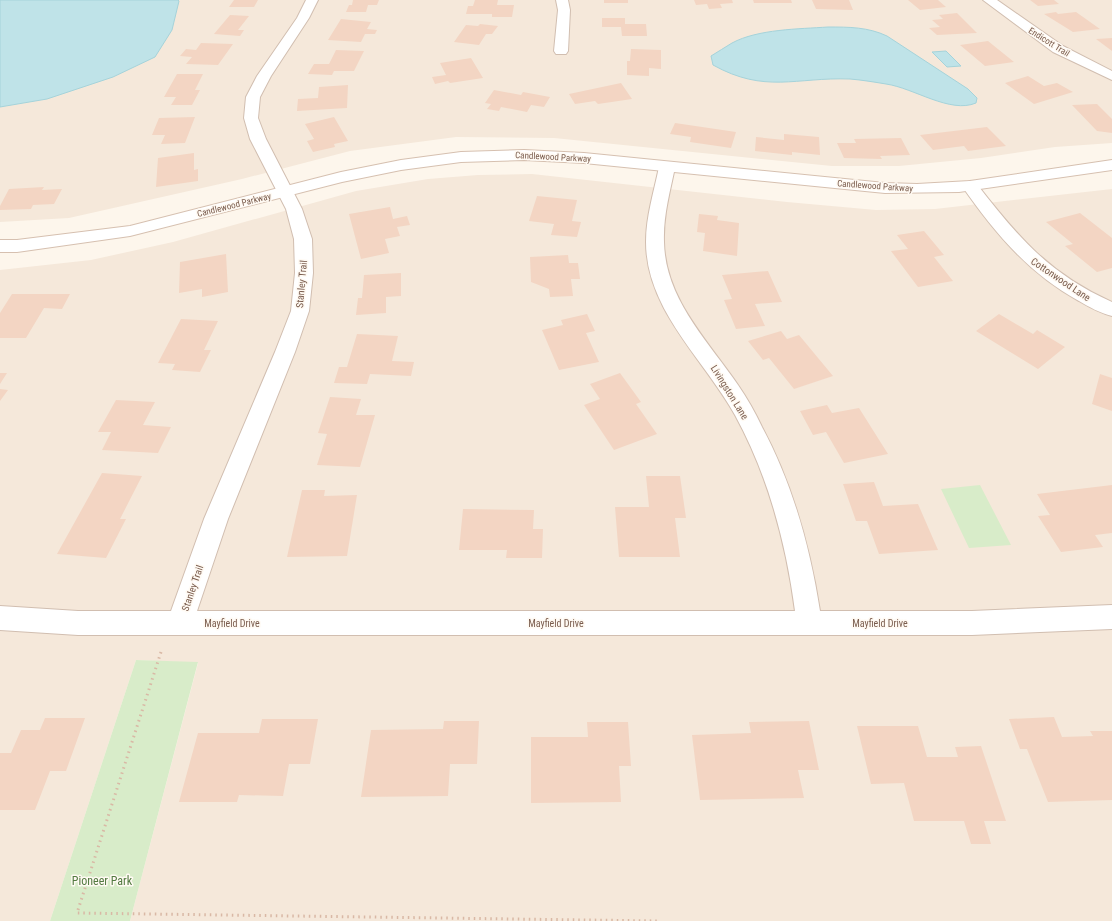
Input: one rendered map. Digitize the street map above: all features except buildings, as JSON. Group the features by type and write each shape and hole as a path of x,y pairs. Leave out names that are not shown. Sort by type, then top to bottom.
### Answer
{"street":[{"name":"Stanley Trail","path":"180,623 216,519 285,352 300,311 304,273 303,239 294,209 258,139 251,118 253,97 264,76 303,18 312,0"},
{"path":"561,51 564,10 562,0"},
{"name":"Endicott Trail","path":"989,0 1031,31 1058,48 1112,76"},
{"name":"Candlewood Parkway","path":"0,246 24,245 130,231 341,177 401,164 461,157 524,155 584,158 885,188 930,189 970,186 1087,167 1112,165"},
{"name":"Livingston Lane","path":"667,167 657,213 655,245 661,279 678,315 743,410 776,479 799,560 809,623"},
{"name":"Cottonwood Lane","path":"970,186 1011,238 1032,261 1096,303 1112,310"},
{"name":"Mayfield Drive","path":"0,618 78,623 972,623 1112,618"}],"path":[{"path":"161,652 77,913 659,921"}],"shaded area":[{"path":"0,0 1112,0 1112,143 1055,147 981,158 899,166 832,166 554,138 456,137 350,151 242,179 69,218 0,222"},
{"path":"532,174 787,202 876,210 935,209 1112,189 1112,921 130,921 198,663 136,660 50,921 0,921 0,270 91,260 173,242 356,191 428,179 478,175"}],"green space":[{"path":"980,485 1011,545 969,548 941,489"},
{"name":"Pioneer Park","path":"136,660 198,662 130,921 50,921"}],"water":[{"path":"0,0 179,1 172,30 155,57 113,77 47,99 0,107"},
{"path":"851,27 866,29 887,36 968,89 977,98 976,103 966,106 943,103 897,86 854,79 765,82 732,74 713,65 711,56 742,38 779,30"},
{"path":"946,51 961,66 947,67 932,52"}]}
